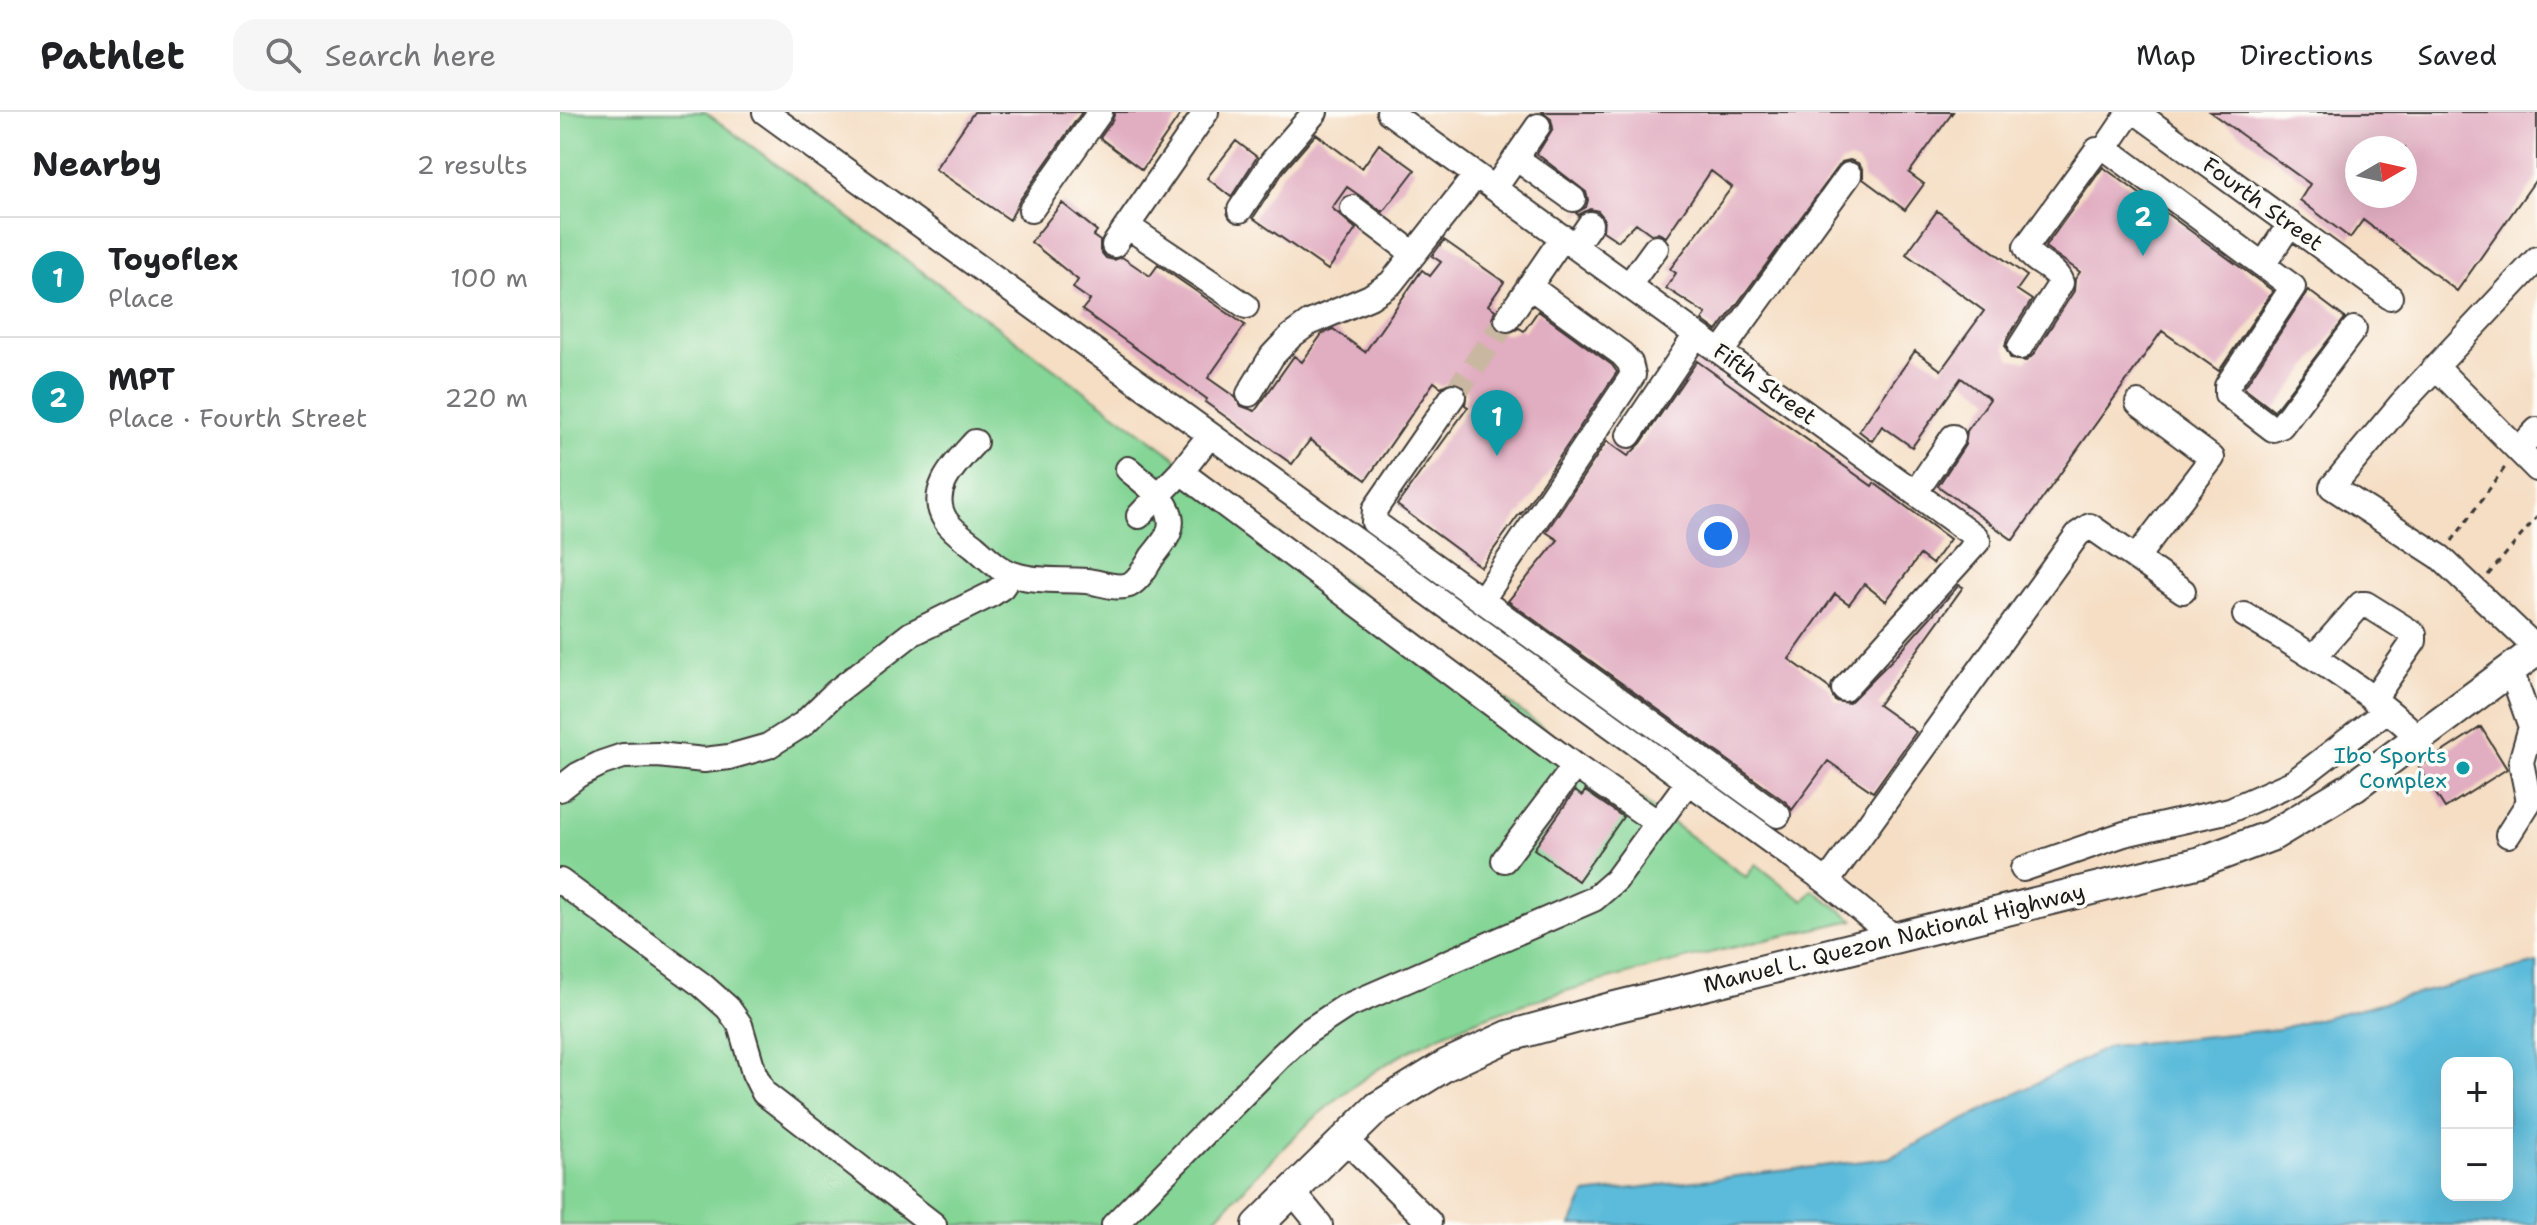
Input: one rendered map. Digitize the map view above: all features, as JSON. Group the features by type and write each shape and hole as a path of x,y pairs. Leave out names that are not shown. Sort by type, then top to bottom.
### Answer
{"main road":[{"name":"Manuel L. Quezon National Highway","path":"1258,1225 1378,1107 1446,1065 1509,1036 1625,1004 2201,862 2273,835 2354,786 2530,657"}],"street":[{"path":"765,112 1827,882 1895,938"},
{"path":"1031,210 1100,112"},
{"path":"1206,112 1121,236 1246,306"},
{"path":"1240,210 1272,162 1315,112"},
{"name":"Fifth Street","path":"1389,112 1976,537 1978,541 1844,689"},
{"path":"2105,149 2130,112"},
{"name":"Fourth Street","path":"2136,112 2390,297"},
{"path":"1249,394 1272,356 1291,336 1309,323 1370,297 1391,283 1414,254 1486,182 1516,158 1538,126"},
{"path":"2020,347 2061,283 2060,276 2029,254 2026,247 2097,150 2105,149 2293,287 2227,386 2227,394 2273,429 2281,426 2354,329"},
{"path":"1516,158 1573,199"},
{"path":"1721,352 1849,175"},
{"path":"1353,208 1414,254"},
{"path":"1507,319 1529,286 1590,224"},
{"path":"2263,265 2290,224"},
{"path":"1629,285 1656,248"},
{"path":"2508,835 2529,802 2521,762 2531,727 2530,657 2476,589 2440,557 2332,487 2436,367 2537,259"},
{"path":"1482,600 1633,375 1630,363 1622,354 1529,286"},
{"path":"1629,435 1696,335"},
{"path":"2436,367 2537,469"},
{"path":"1453,396 1375,509 1373,518 1378,525 1778,815"},
{"path":"2136,558 2212,458 2138,403"},
{"path":"2518,450 2537,430"},
{"path":"1139,516 1160,496 1210,435"},
{"path":"1915,493 1953,437"},
{"path":"975,442 943,481 940,492 942,512 947,523 998,567 1011,574 1089,581 1107,586 1130,584 1138,578 1169,534 1170,517 1160,496 1128,469"},
{"path":"1181,472 1575,766 1658,823"},
{"path":"1827,882 2078,534 2090,526 2183,591"},
{"path":"560,789 578,775 623,756 658,755 704,760 729,757 768,746 803,724 836,692 911,634 992,594 1002,587 1011,574"},
{"path":"2023,869 2124,834 2230,810 2294,782 2380,705 2414,641 2414,634 2366,604 2361,604 2314,657"},
{"path":"2245,615 2314,657 2419,738"},
{"path":"1504,860 1575,766"},
{"path":"1114,1225 1307,1032 1345,1007 1594,899 1616,880 1687,783"},
{"path":"560,881 702,985 728,1008 740,1025 754,1073 764,1093 934,1225"},
{"path":"1345,1139 1429,1222"},
{"path":"1292,1191 1320,1225"}],"path":[{"path":"2440,557 2518,450"},
{"path":"2476,589 2537,517"}],"green space":[{"path":"560,112 705,112 1746,877 1756,864 1803,901 1813,890 1854,920 1587,985 1495,1013 1436,1037 1380,1068 1334,1101 1278,1152 1209,1225 560,1225"}],"water":[{"path":"2537,963 2537,1225 1571,1225 1585,1194 1889,1158 2110,1046 2279,1029"}],"building":[{"path":"974,112 1082,112 1019,201 1010,220 935,169"},
{"path":"1115,112 1182,112 1142,170 1100,138"},
{"path":"1542,112 1953,112 1909,173 1924,184 1905,210 1863,179 1863,170 1858,163 1850,160 1842,162 1717,331 1702,320 1706,314 1666,288 1676,273 1670,269 1732,187 1711,171 1666,237 1651,234 1636,223 1618,241 1603,231 1604,218 1598,211 1590,209 1578,215 1576,213 1586,207 1586,192 1537,154 1553,128 1551,119"},
{"path":"2210,112 2537,112 2537,178 2457,291 2363,220 2350,238 2300,200 2310,184"},
{"path":"1316,134 1362,168 1379,144 1415,170 1383,212 1347,187 1332,208 1356,229 1328,270 1253,218 1284,171"},
{"path":"1236,141 1257,157 1231,197 1207,178"},
{"path":"2103,167 2273,291 2219,371 2162,331 2013,540 1938,486 1965,445 1967,431 1990,399 1961,378 1912,447 1882,426 1872,441 1859,431 1915,351 1941,370 1984,311 1906,254 1937,211 2027,276 2017,290 2032,300 2005,347 2011,359 2026,361 2074,291 2075,279 2080,272 2045,247"},
{"path":"1062,203 1097,231 1093,236 1100,241 1100,251 1106,258 1114,260 1122,257 1150,276 1158,265 1245,325 1208,378 1235,397 1241,406 1255,411 1294,356 1302,362 1322,334 1333,329 1365,352 1422,270 1430,276 1441,262 1432,256 1444,240 1504,282 1488,305 1495,310 1492,319 1498,331 1507,334 1519,328 1524,331 1538,311 1612,365 1617,372 1521,514 1481,567 1397,505 1468,407 1465,405 1467,390 1462,384 1453,381 1441,387 1434,382 1366,480 1310,440 1292,464 1082,310 1090,300 1073,288 1078,280 1031,242"},
{"path":"2308,290 2345,318 2274,411 2244,388"},
{"path":"1697,361 1950,539 1932,564 1920,555 1886,601 1864,584 1849,604 1835,594 1789,659 1829,688 1835,701 1849,703 1959,585 1963,587 1878,705 1916,732 1873,792 1828,761 1792,810 1787,803 1508,601 1558,540 1546,532 1607,441 1628,456 1641,443"},
{"name":"Ibo Sports Complex","path":"2481,727 2507,769 2445,808 2419,767"},
{"path":"1575,791 1582,796 1585,791 1623,817 1578,881 1534,849"}],"tunnel":[{"path":"1453,396 1507,319"}],"place":[{"name":"MPT","path":"2143,256"},
{"name":"Toyoflex","path":"1497,456"},
{"name":"Ibo Sports Complex","path":"2463,768"}]}
